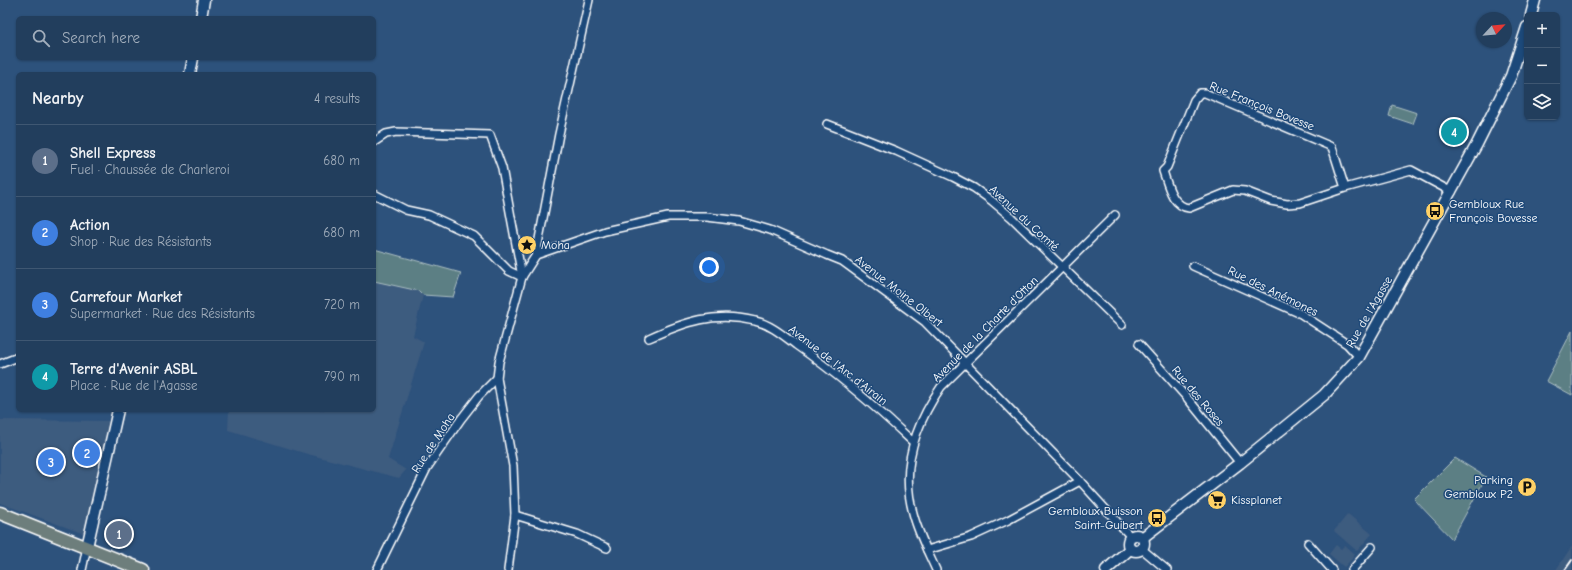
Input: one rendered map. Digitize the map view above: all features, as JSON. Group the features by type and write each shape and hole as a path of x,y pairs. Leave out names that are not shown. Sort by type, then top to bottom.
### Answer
{"main road":[{"path":"0,513 143,570"}],"street":[{"path":"201,16 204,0"},
{"path":"508,570 515,515 513,466 496,378 522,278 536,255 559,134 589,0"},
{"path":"1532,12 1535,0"},
{"name":"Rue de l'Agasse","path":"1137,537 1240,463 1324,395 1359,357 1452,192 1511,76 1524,36"},
{"path":"190,72 193,60"},
{"name":"Rue François Bovesse","path":"1346,188 1332,147 1205,93 1200,93 1194,100 1167,167 1163,171 1175,200 1182,207 1189,208 1233,190 1245,191 1271,201 1287,204 1300,203 1346,188 1411,170 1452,192"},
{"name":"Avenue du Comté","path":"827,124 903,154 954,177 974,188 1010,217 1122,325"},
{"path":"376,141 386,134 396,132 490,135 502,168 522,278"},
{"path":"376,195 406,210 429,215 474,236 509,271 522,278"},
{"name":"Avenue de la Charte d'Otton","path":"936,570 913,513 908,485 909,461 912,442 921,420 941,386 1115,215"},
{"name":"Avenue Moine Olbert","path":"536,255 605,231 668,217 708,217 739,222 770,230 842,261 925,322 1080,481 1137,537"},
{"name":"Rue des Anémones","path":"1193,266 1301,314 1348,344 1359,357"},
{"name":"Avenue de l'Arc d'Airain","path":"649,338 688,322 710,317 737,318 756,321 774,329 815,358 888,419 912,442"},
{"name":"Rue des Roses","path":"1139,344 1188,399 1240,463"},
{"path":"0,364 16,358"},
{"name":"Rue de Moha","path":"377,570 427,468 461,419 479,396 496,378"},
{"path":"82,570 118,412"},
{"path":"927,550 971,537 1008,520 1080,481"},
{"path":"515,515 578,534 607,548"},
{"path":"1130,549 1128,544 1137,537 1144,544 1142,549"},
{"path":"1308,543 1332,570"},
{"path":"1352,570 1372,547"},
{"path":"1130,549 1135,551 1142,549"},
{"path":"1106,570 1130,549"},
{"path":"1142,549 1166,570"}],"shaded area":[{"path":"376,281 419,291 423,295 413,336 424,342 388,459 406,470 399,478 304,453 228,430 229,412 376,412"},
{"path":"0,420 112,421 87,531 82,533 0,503"},
{"path":"1348,514 1372,534 1357,551 1334,531"},
{"path":"1336,545 1341,549 1345,545 1355,554 1344,567 1329,554"},
{"path":"1572,546 1572,570 1556,570"}],"green space":[{"path":"1392,105 1417,113 1413,124 1389,116"},
{"path":"376,250 461,273 453,297 423,295 419,291 376,281"},
{"path":"1572,331 1572,395 1546,381"},
{"path":"1455,458 1486,477 1452,539 1414,499"}],"railway":[{"path":"1565,570 1572,560"}],"place":[{"name":"Terre d'Avenir ASBL","path":"1454,132"},
{"name":"Gembloux Rue François Bovesse","path":"1435,211"},
{"name":"Moha","path":"527,245"},
{"name":"Action","path":"87,453"},
{"name":"Carrefour Market","path":"51,462"},
{"name":"Parking Gembloux P2","path":"1527,487"},
{"name":"Kissplanet","path":"1217,500"},
{"name":"Gembloux Buisson Saint-Guibert","path":"1157,518"},
{"name":"Shell Express","path":"119,534"}]}
